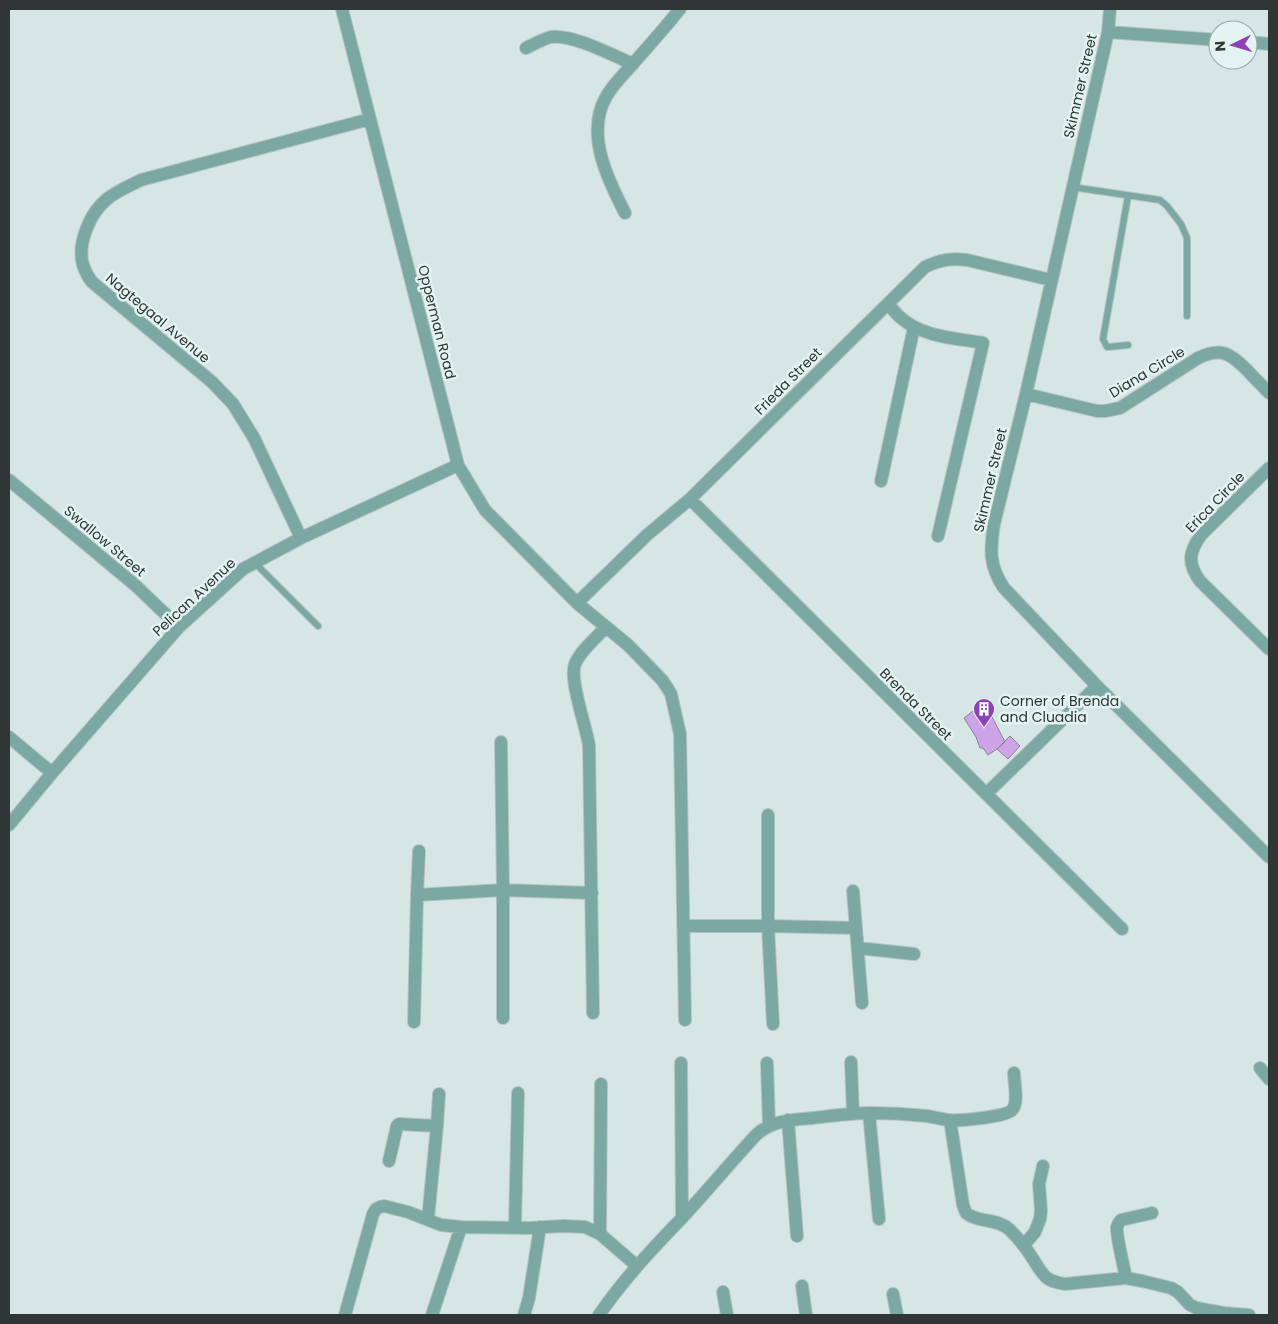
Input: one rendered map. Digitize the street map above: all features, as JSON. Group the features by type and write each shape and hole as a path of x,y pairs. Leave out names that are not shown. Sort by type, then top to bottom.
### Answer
{"street":[{"name":"Opperman Road","path":"342,9 458,466 485,510 577,603 628,645 662,680 668,689 680,734 685,1020"},
{"path":"625,213 605,172 600,156 598,129 601,108 612,87 662,32 680,9"},
{"name":"Skimmer Street","path":"1110,9 1108,32 1026,394 994,524 992,562 998,579 1004,588 1097,686 1269,857"},
{"path":"1108,32 1208,39"},
{"path":"526,48 549,38 567,38 633,64"},
{"name":"Nagtegaal Avenue","path":"301,538 254,438 233,404 212,382 92,282 84,270 82,248 88,224 98,207 114,194 141,180 370,119"},
{"name":"Frieda Street","path":"577,603 647,535 690,499 926,267 954,259 967,260 1051,280"},
{"path":"888,304 900,318 926,332 983,343 938,536"},
{"path":"881,481 914,327"},
{"name":"Diana Circle","path":"1026,394 1097,411 1114,410 1198,358 1217,352 1225,353 1235,358 1269,393"},
{"name":"Pelican Avenue","path":"9,825 179,627 244,569 301,538 458,466"},
{"name":"Erica Circle","path":"1269,468 1201,536 1193,546 1191,560 1195,574 1200,581 1269,649"},
{"name":"Swallow Street","path":"9,480 135,585 179,627"},
{"name":"Brenda Street","path":"690,499 1122,929"},
{"path":"593,1013 590,745 580,709 573,671 575,663 580,656 606,628"},
{"path":"986,794 1097,686"},
{"path":"9,737 52,773"},
{"path":"501,742 503,1018"},
{"path":"768,815 768,926 773,1024"},
{"path":"414,1022 419,851"},
{"path":"417,895 503,890 592,893"},
{"path":"853,890 862,1003"},
{"path":"683,926 856,928"},
{"path":"858,948 914,954"},
{"path":"682,1062 682,1218"},
{"path":"851,1062 853,1114"},
{"path":"766,1063 769,1125"},
{"path":"1260,1068 1269,1079"},
{"path":"600,1315 637,1266 756,1135 769,1125 788,1120 869,1112 928,1116 950,1120 966,1120 1001,1115 1013,1110 1016,1099 1014,1073"},
{"path":"600,1234 601,1084"},
{"path":"514,1227 518,1093"},
{"path":"428,1219 439,1094"},
{"path":"869,1112 879,1219"},
{"path":"788,1120 797,1236"},
{"path":"950,1120 963,1205 966,1213 976,1218 1002,1224 1008,1228 1024,1245 1048,1279 1065,1284 1126,1278 1171,1288 1196,1308 1248,1315"},
{"path":"389,1161 396,1126 399,1124 437,1126"},
{"path":"1024,1245 1035,1232 1040,1219 1041,1210 1038,1184 1043,1166"},
{"path":"345,1315 370,1224 376,1209 384,1206 408,1212 441,1224 461,1227 585,1227 600,1234 637,1266"},
{"path":"1126,1278 1118,1236 1118,1223 1121,1220 1152,1212"},
{"path":"432,1315 461,1227"},
{"path":"524,1315 529,1298 540,1227"},
{"path":"802,1286 806,1315"},
{"path":"724,1292 727,1315"},
{"path":"893,1294 897,1315"}],"lane":[{"path":"1072,188 1160,200 1167,206 1181,224 1187,238 1187,316"},
{"path":"1128,196 1103,339 1107,347 1128,345"},
{"path":"255,563 318,626"}],"building":[{"name":"Corner of Brenda and Cluadia","path":"977,708 990,713 1005,742 988,755 983,748 980,748 976,737 964,718"},
{"name":"Corner of Brenda and Cluadia","path":"1010,736 1020,746 1008,759 997,749"}],"place":[{"name":"Corner of Brenda and Cluadia","path":"984,728"}]}
